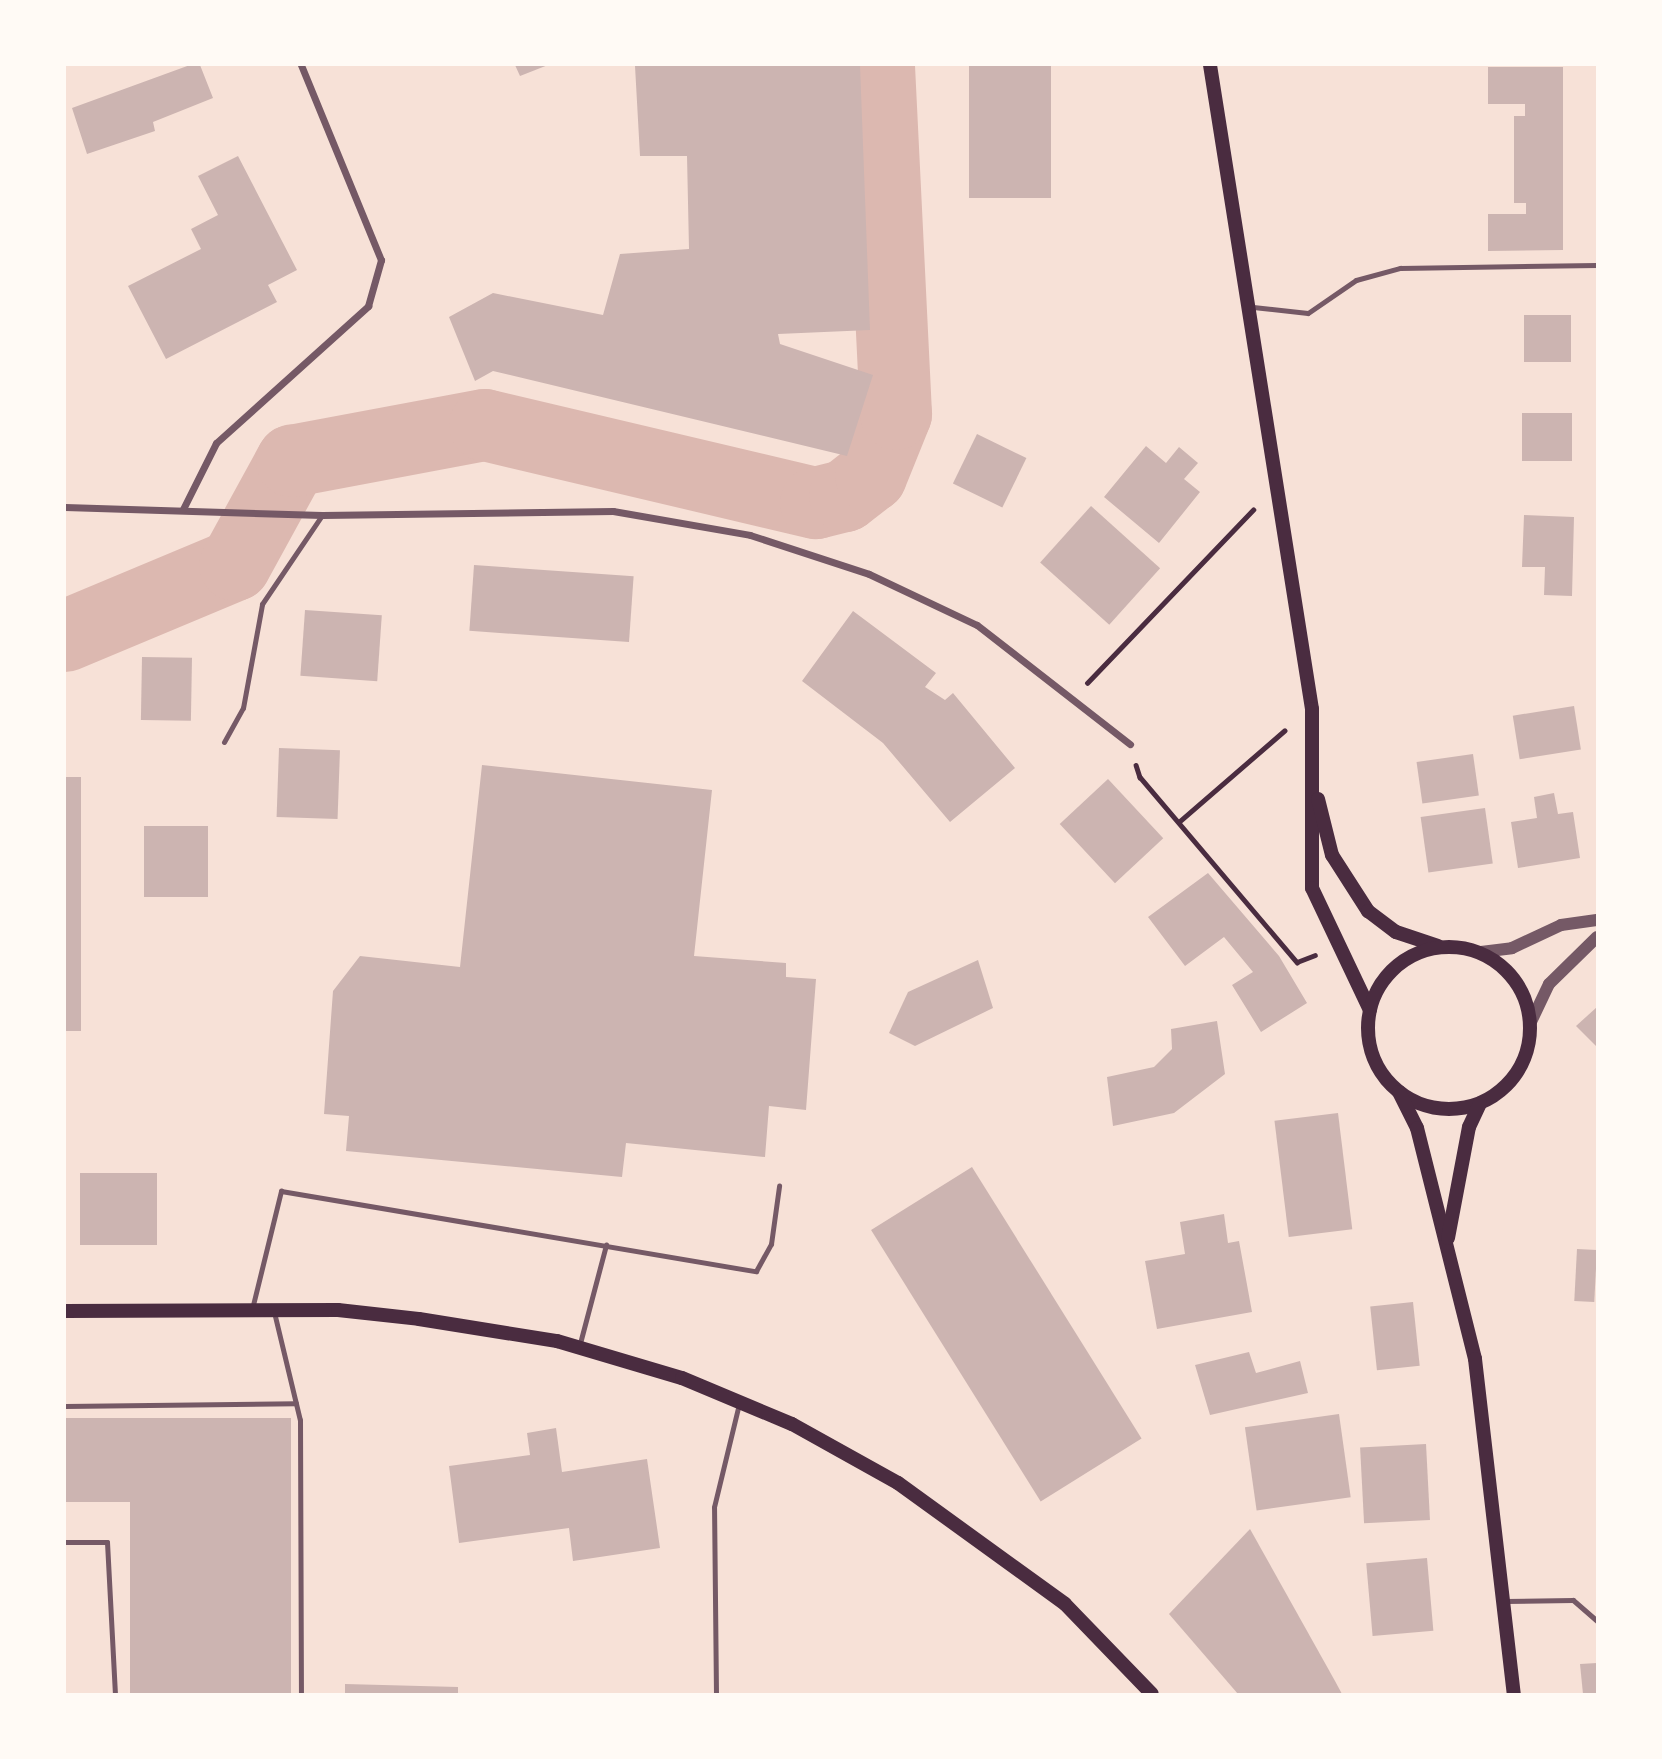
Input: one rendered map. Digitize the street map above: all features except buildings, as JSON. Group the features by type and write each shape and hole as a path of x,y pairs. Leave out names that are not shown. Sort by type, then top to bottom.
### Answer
{"main road":[{"path":"1210,65 1253,307 1312,709 1315,791 1312,888 1370,1010 1371,1051 1399,1092 1417,1128 1433,1204 1448,1238 1475,1359 1514,1694"},
{"path":"1315,791 1332,855 1357,897 1396,932 1440,947 1481,953 1518,985 1530,1024 1518,1071 1480,1103 1469,1127 1448,1238"},
{"path":"1370,1010 1394,967 1440,947"},
{"path":"1399,1092 1434,1108 1480,1103"},
{"path":"65,1311 252,1309 492,1327 579,1347 740,1401 846,1453 948,1518 1065,1604 1152,1694"}],"street":[{"path":"183,509 216,443 368,306 381,260 301,65"},
{"path":"65,507 322,515 613,511 750,535 869,574 976,625 1130,744"},
{"path":"1481,953 1512,948 1561,925 1597,920"},
{"path":"1530,1024 1549,984 1597,936"}],"lane":[{"path":"1253,307 1308,313 1356,279 1399,268 1597,265"},
{"path":"224,743 243,708 262,604 322,515"},
{"path":"252,1309 281,1191 756,1271 771,1244 779,1186"},
{"path":"579,1347 606,1245"},
{"path":"273,1310 296,1403 301,1694"},
{"path":"716,1694 713,1507 740,1401"},
{"path":"65,1406 296,1403"},
{"path":"65,1542 107,1542 115,1694"},
{"path":"1505,1601 1573,1600 1597,1621"}],"path":[{"path":"1074,700 1244,517 1280,490"},
{"path":"1180,821 1273,741"},
{"path":"1130,744 1140,777 1297,962 1304,964 1336,937"}],"waterway":[{"path":"65,636 235,565 292,461 485,425 816,503 845,496 871,476 896,414 879,65"}]}
